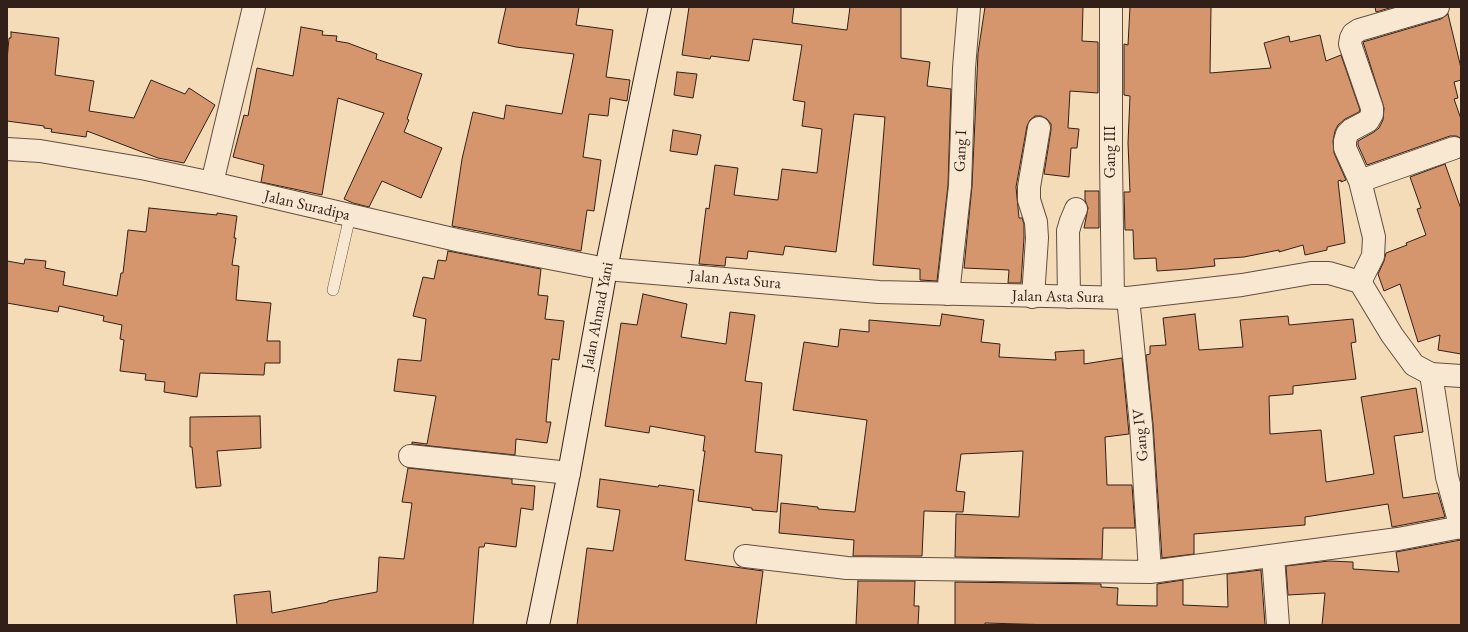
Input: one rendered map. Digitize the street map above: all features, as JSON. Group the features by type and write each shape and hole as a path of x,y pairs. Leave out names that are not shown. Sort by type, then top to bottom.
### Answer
{"street":[{"path":"212,183 254,7"},
{"name":"Jalan Ahmad Yani","path":"538,625 606,269 660,7"},
{"name":"Gang I","path":"948,294 960,186 964,68 969,7"},
{"name":"Gang III","path":"1111,7 1111,161 1120,298"},
{"path":"1438,7 1359,30 1353,34 1350,44 1372,108 1372,114 1368,121 1350,130 1345,141 1345,148 1360,181 1374,237 1373,256 1360,282 1392,335 1414,365 1431,374 1461,376"},
{"path":"1033,297 1037,238 1036,222 1029,200 1029,187 1039,128"},
{"path":"1360,181 1454,148"},
{"name":"Jalan Suradipa","path":"7,149 62,154 146,169 461,241 606,269"},
{"path":"1069,297 1068,231 1070,221 1076,209"},
{"name":"Jalan Asta Sura","path":"606,269 879,292 1033,297 1120,298 1242,286 1311,273 1329,273 1360,282"},
{"name":"Gang IV","path":"1120,298 1141,425 1150,572"},
{"path":"745,556 847,568 1150,572 1398,539 1461,528 1447,477 1431,374"},
{"path":"410,456 568,473"},
{"path":"1273,556 1278,625"}],"lane":[{"path":"333,290 350,216"}],"building":[{"path":"506,7 579,7 576,25 613,30 606,77 630,80 627,101 610,98 608,116 589,114 583,157 601,160 594,211 587,210 581,251 452,226 462,159 473,112 504,119 506,105 562,114 574,54 516,47 498,43"},
{"path":"689,7 794,7 792,23 847,30 850,7 901,7 901,58 930,62 927,86 951,89 948,185 937,281 920,280 920,269 873,265 885,117 854,114 836,252 785,246 783,255 748,251 747,259 726,257 725,266 699,264 706,208 709,209 715,165 738,168 734,195 778,200 782,169 817,173 822,129 802,126 805,102 793,100 802,45 753,39 749,61 711,56 710,59 682,55"},
{"path":"985,7 1083,7 1082,41 1098,42 1098,93 1070,91 1068,128 1079,129 1077,148 1071,148 1069,177 1044,174 1051,130 1051,124 1047,119 1041,116 1035,116 1030,120 1027,126 1016,187 1019,218 1022,218 1024,224 1021,283 1008,283 1009,270 964,268 972,186 978,53"},
{"path":"1130,7 1211,7 1210,73 1271,68 1264,43 1289,36 1290,42 1320,35 1326,61 1341,55 1360,110 1338,125 1333,141 1334,153 1346,180 1341,182 1341,180 1338,181 1345,243 1327,247 1327,250 1305,255 1303,245 1279,252 1279,250 1244,257 1214,259 1215,266 1187,269 1157,271 1156,258 1134,259 1133,230 1125,230 1124,192 1130,192 1128,143 1130,96 1124,95 1124,44 1128,45"},
{"path":"1375,7 1393,7 1376,12"},
{"path":"1448,14 1461,68 1461,80 1454,82 1458,98 1454,99 1461,119 1461,138 1450,136 1367,165 1358,145 1358,141 1379,128 1383,120 1384,108 1363,42 1441,19"},
{"path":"301,27 323,31 322,35 337,36 336,41 348,43 377,54 376,59 422,74 407,119 409,120 404,132 442,148 421,198 382,181 369,207 344,199 384,113 338,98 322,195 261,182 264,165 233,157 244,115 248,116 257,68 293,76"},
{"path":"11,32 59,38 55,75 94,81 89,111 134,118 151,80 185,94 189,88 215,105 184,163 158,158 87,131 86,137 51,132 52,129 44,128 44,126 7,121 7,60"},
{"path":"677,72 697,74 693,98 674,95"},
{"path":"673,130 701,135 697,155 670,151"},
{"path":"1445,164 1461,209 1461,354 1438,350 1440,335 1418,342 1400,284 1384,291 1378,274 1386,253 1407,245 1406,243 1426,235 1417,209 1421,208 1410,177"},
{"path":"1085,191 1099,191 1099,228 1084,228 1088,208 1085,200"},
{"path":"149,208 237,216 234,238 236,238 232,265 239,266 236,300 271,303 267,341 280,341 280,363 265,363 264,375 200,373 197,397 164,392 165,382 145,380 146,374 120,371 124,340 120,339 122,325 103,321 104,316 59,306 58,312 7,303 7,261 24,264 25,259 46,261 45,268 65,272 63,285 117,296 121,273 123,273 128,230 146,232"},
{"path":"448,251 541,269 538,295 548,296 545,319 564,321 559,360 552,359 546,422 551,422 547,443 516,439 515,455 412,444 412,442 427,444 436,396 394,391 398,359 421,361 426,319 413,316 423,277 434,279 438,260 446,261"},
{"path":"643,294 687,304 681,337 726,344 730,312 755,315 745,381 762,383 755,452 782,455 777,512 752,510 752,508 698,501 705,451 703,451 705,436 650,426 649,433 605,426 621,323 637,325"},
{"path":"942,314 984,320 981,342 1000,344 999,357 1056,360 1055,352 1084,350 1084,364 1122,358 1129,434 1105,437 1107,485 1132,485 1135,528 1103,528 1102,559 955,557 956,514 1019,517 1023,451 961,454 956,491 965,492 963,512 924,511 922,556 853,556 854,540 779,533 781,503 818,507 818,509 855,512 867,420 793,410 804,342 838,347 840,329 869,332 869,320 940,326"},
{"path":"1195,314 1199,350 1243,347 1240,320 1288,316 1289,325 1353,319 1356,342 1351,343 1356,379 1293,386 1293,394 1269,396 1270,434 1321,430 1326,482 1374,474 1361,397 1416,388 1423,432 1394,436 1403,498 1438,493 1445,517 1392,527 1388,504 1305,517 1305,525 1194,534 1194,554 1162,558 1153,424 1146,355 1150,354 1150,346 1166,345 1163,318"},
{"path":"260,416 261,448 217,451 221,486 196,488 192,447 190,447 190,417"},
{"path":"408,468 512,479 512,484 535,486 533,510 521,508 516,547 485,543 484,547 479,547 473,625 237,625 234,595 270,591 272,613 377,592 379,557 404,559 412,503 402,502"},
{"path":"600,479 658,487 659,485 694,490 685,560 763,571 756,625 577,625 587,548 613,551 620,510 597,507"},
{"path":"1461,540 1461,625 1322,625 1325,593 1288,595 1286,566 1329,561 1353,562 1353,569 1399,572 1396,552"},
{"path":"1261,570 1265,625 1054,625 985,623 985,625 955,625 955,582 1101,584 1101,587 1118,588 1117,605 1157,606 1157,584 1183,580 1183,605 1228,607 1227,574"},
{"path":"858,581 915,581 914,606 919,606 918,625 856,625"}]}
